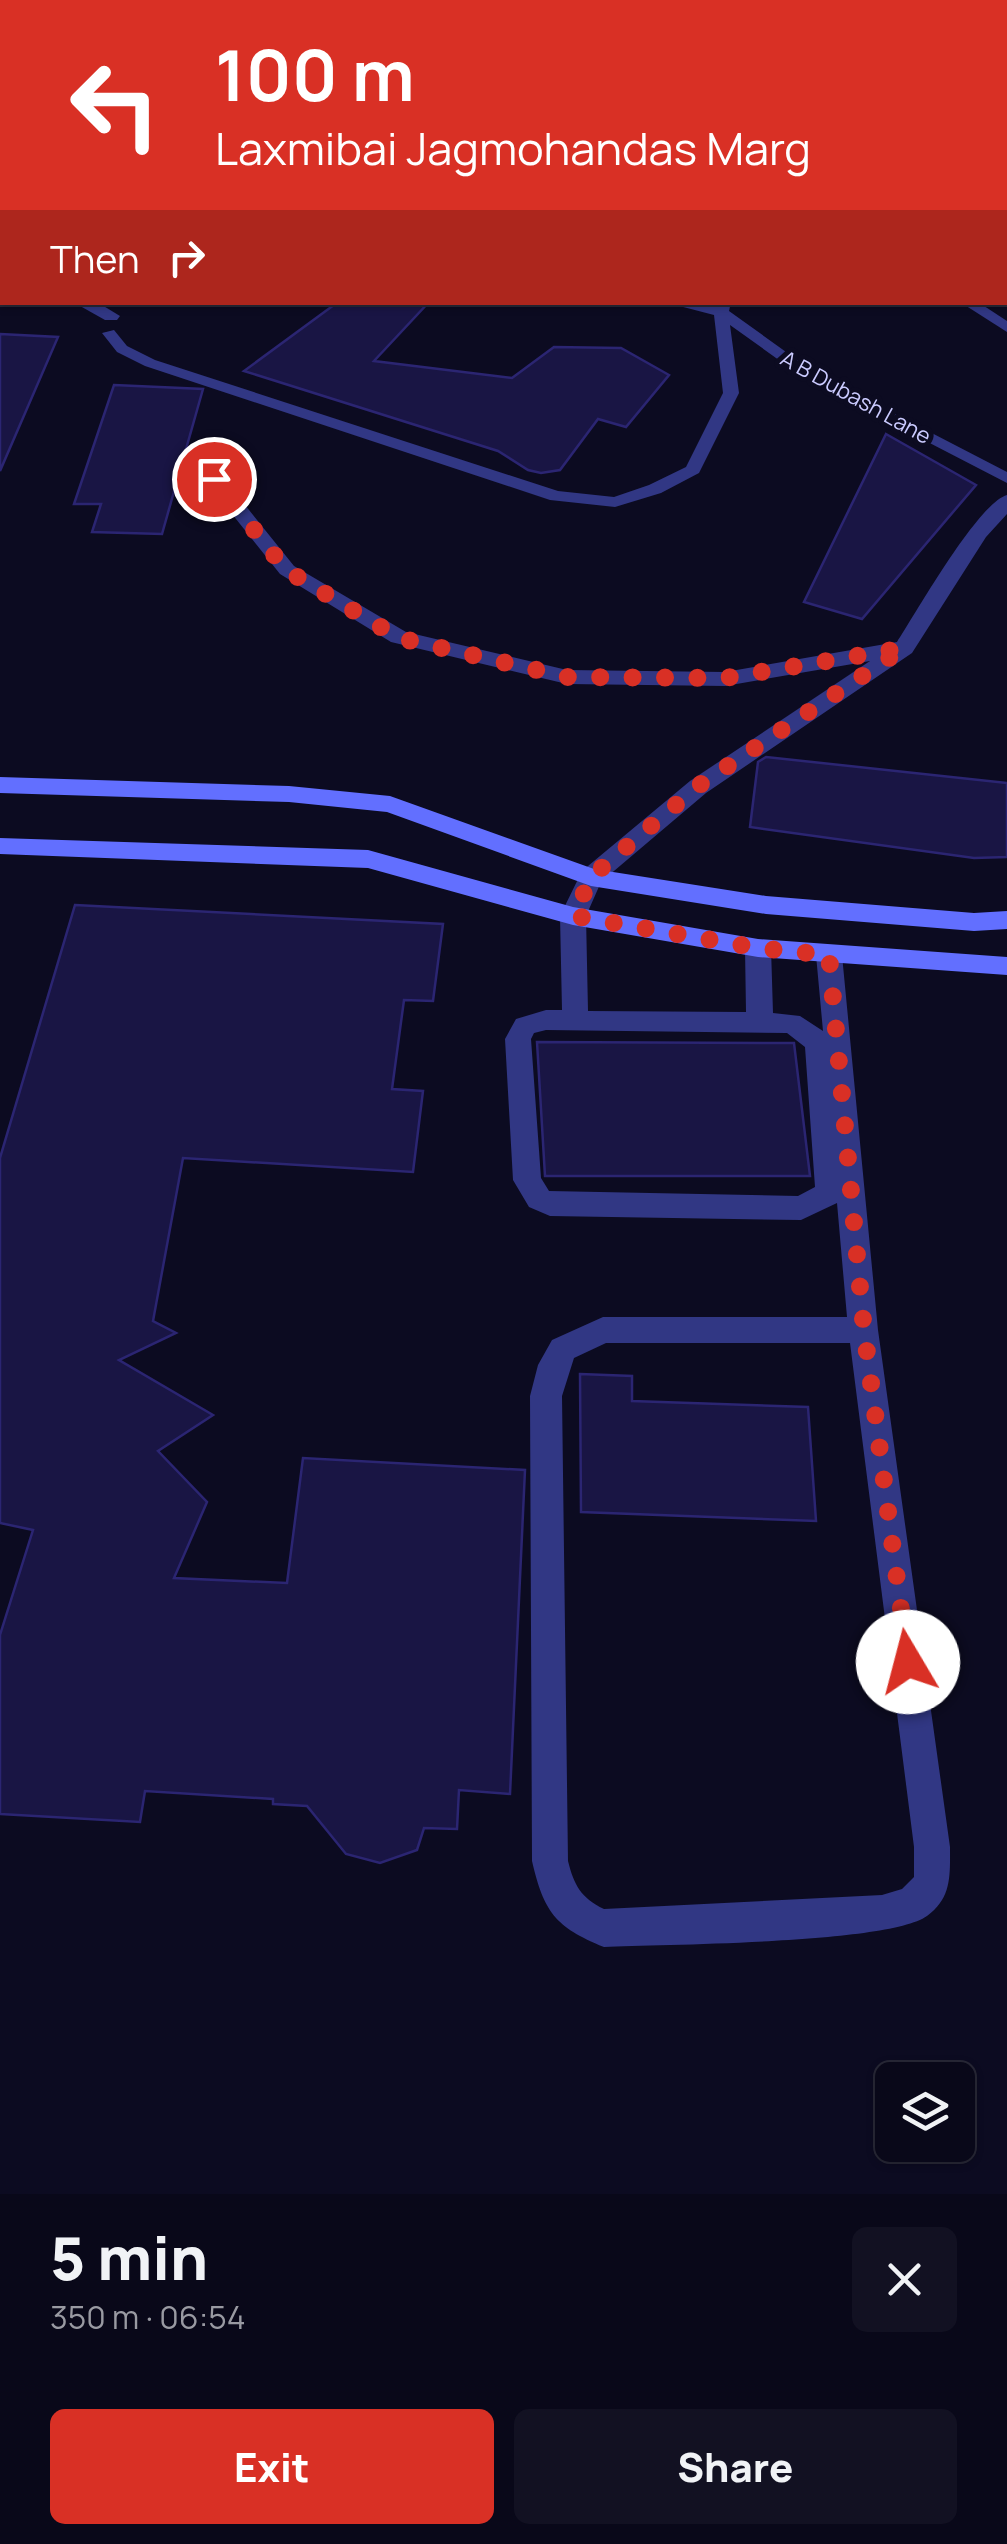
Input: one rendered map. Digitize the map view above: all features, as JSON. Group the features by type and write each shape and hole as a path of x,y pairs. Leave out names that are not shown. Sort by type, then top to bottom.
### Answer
{"main road":[{"path":"0,785 289,794 390,804 591,877 766,905 974,922 1007,920"},
{"path":"0,846 368,860 574,916 758,948 1007,966"}],"street":[{"path":"86,305 110,325"},
{"path":"214,479 286,570 399,638 567,677 725,678 904,648"},
{"path":"575,1020 574,916 591,877 698,786 904,648 978,534 1007,501"},
{"path":"758,948 760,1023"},
{"path":"829,955 864,1330 932,1847 932,1885 913,1904 882,1914 604,1928 577,1919 558,1896 550,1861 546,1396 553,1365 563,1350 603,1330 864,1330"},
{"path":"575,1020 760,1023 802,1028 818,1046 832,1180 828,1194 801,1208 550,1204 538,1199 527,1180 518,1039 520,1030 535,1022 575,1020"}],"lane":[{"path":"110,325 122,348 150,363 556,496 615,502 655,489 693,470 731,393 724,308 698,305"},
{"path":"972,305 1007,328"},
{"name":"A B Dubash Lane","path":"724,308 808,375 1007,478"}],"building":[{"path":"334,305 426,305 374,361 512,378 554,347 621,348 669,375 626,427 598,419 560,470 541,473 528,470 498,451 244,371"},
{"path":"0,334 58,337 0,471"},
{"path":"114,385 203,389 162,534 92,532 101,504 74,504"},
{"path":"886,434 976,485 862,619 804,602"},
{"path":"766,757 1007,783 1007,857 974,858 750,827 758,762"},
{"path":"75,905 443,924 433,1001 404,1000 392,1089 423,1091 413,1172 183,1158 153,1321 176,1333 119,1360 213,1415 158,1451 207,1502 174,1578 287,1583 303,1458 525,1470 510,1794 459,1790 457,1829 424,1828 417,1850 380,1863 346,1854 307,1806 273,1804 273,1799 145,1791 140,1822 0,1814 0,1635 33,1530 0,1523 0,1158"},
{"path":"537,1042 794,1043 810,1176 545,1176"},
{"path":"580,1374 632,1376 632,1401 808,1407 816,1521 581,1512"}],"route":[{"path":"214,479 286,570 399,638 567,677 725,678 904,648 698,786 591,877 574,916 758,948 829,955 864,1330 908,1662"}]}
